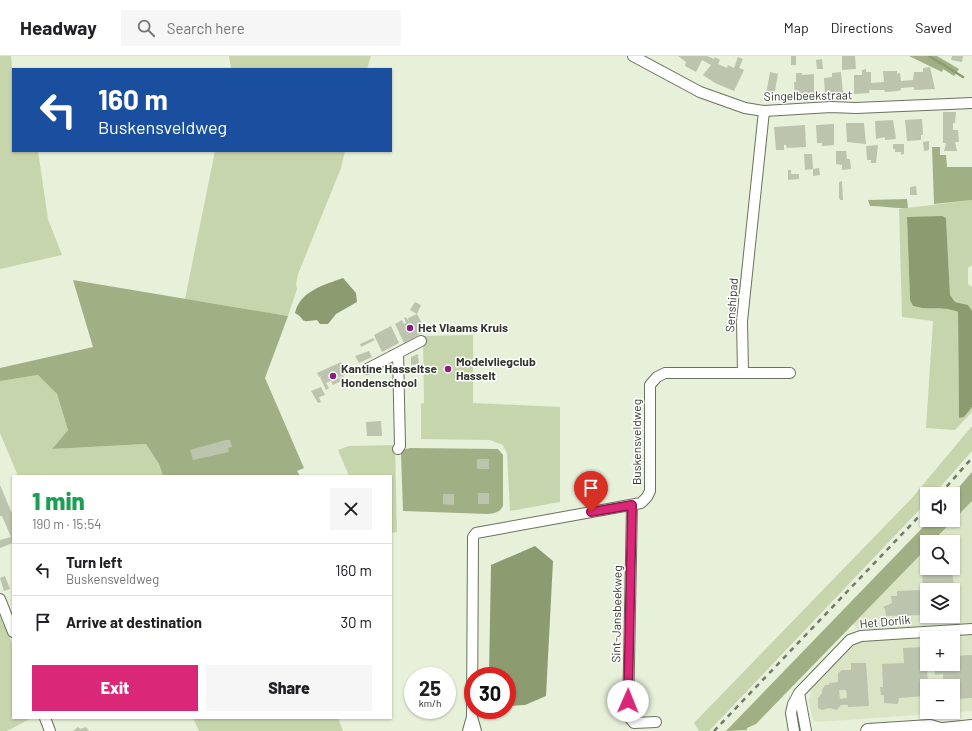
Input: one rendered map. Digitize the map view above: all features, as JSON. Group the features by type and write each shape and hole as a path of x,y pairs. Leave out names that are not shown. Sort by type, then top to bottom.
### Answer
{"main road":[{"path":"868,731 930,727 937,730 972,728"}],"street":[{"name":"Singelbeekstraat","path":"633,56 700,92 745,108 764,111 831,107 856,108 972,103"},
{"name":"Senshipad","path":"743,372 742,321 764,111"},
{"path":"367,369 422,341"},
{"path":"398,353 399,447"},
{"name":"Buskensveldweg","path":"472,667 473,537 476,533 632,505 641,503 648,497 650,491 650,385 657,377 665,373 790,373"},
{"name":"Sint-Jansbeekweg","path":"632,505 628,716 634,723 656,722"},
{"path":"0,599 12,629"},
{"name":"Het Dorlik","path":"794,731 791,713 793,704 799,693 850,640 861,636 972,629"},
{"path":"799,693 806,731"},
{"path":"45,719 50,731"},
{"name":"Buskensveldweg","path":"468,731 471,719"},
{"name":"Buskensveldweg","path":"473,719 476,731"}],"shaded area":[{"path":"0,56 11,56 12,152 38,152 48,219 62,255 0,269"},
{"path":"229,56 371,56 367,68 231,68"},
{"path":"909,56 937,56 959,69 954,76 943,69 942,72"},
{"path":"932,147 940,147 940,155 946,155 947,167 972,167 972,200 934,204"},
{"path":"215,152 345,152 341,168 298,274 296,284 297,289 288,316 185,299"},
{"path":"907,199 908,208 870,206 868,200"},
{"path":"972,200 972,265 968,268 968,284 972,287 972,311 968,305 955,302 950,295 946,219 942,216 907,218 910,300 913,306 919,308 946,308 958,312 959,418 964,417 972,407 972,412 955,430 926,428 933,321 902,317 899,209"},
{"path":"942,216 946,218 950,295 955,302 968,305 972,311 972,407 964,417 959,418 958,312 946,309 913,306 910,300 907,217"},
{"path":"343,278 356,293 357,302 336,314 328,324 320,324 317,320 304,321 295,313 298,305 307,294 321,286"},
{"path":"73,280 288,316 265,378 304,468 297,471 299,475 163,475 159,464 146,444 52,449 68,430 57,394 38,375 0,381 0,368 93,347"},
{"path":"473,335 473,403 560,407 560,502 510,511 507,454 503,445 490,440 421,439 421,404 424,403 423,336"},
{"path":"38,375 57,394 68,430 52,449 146,444 159,464 163,475 18,475 0,433 0,381"},
{"path":"972,426 972,451 940,487 921,487"},
{"path":"395,445 397,532 392,533 392,475 349,475 338,450 349,446"},
{"path":"410,448 498,449 503,455 503,506 495,513 488,514 403,511 401,454 403,450"},
{"path":"972,472 972,501 960,513 960,487"},
{"path":"920,488 920,509 709,731 699,731 694,723"},
{"path":"972,501 972,624 859,630 853,624 920,555 920,575 960,575 960,535 939,535 947,527 960,527 960,513"},
{"path":"923,527 947,527 939,535 920,535 920,555 756,724 747,728 747,730 726,731"},
{"path":"535,546 553,561 546,696 525,705 516,706 516,667 489,667 491,565"},
{"path":"0,612 12,643 12,719 30,719 7,731 0,731"},
{"path":"972,633 972,711 960,712 960,679 920,679 920,715 818,722 813,720 809,701 813,682 856,641 920,637 920,671 960,671 960,634"},
{"path":"193,719 338,719 343,731 199,731"}],"building":[{"path":"678,56 707,56 714,59 715,57 720,60 718,64 727,68 728,65 734,68 738,57 743,59 739,68 744,70 734,91 715,83 703,75 711,65 702,60 696,72 685,66 686,62"},
{"path":"791,56 796,56 796,65 791,65"},
{"path":"842,56 855,56 856,69 842,70"},
{"path":"952,56 963,56 962,62 951,60"},
{"path":"822,59 823,69 817,69 816,60"},
{"path":"930,67 935,89 914,90 914,87 901,88 901,90 898,91 885,92 884,90 870,89 869,93 854,94 854,75 862,75 862,70 866,69 866,72 871,72 871,83 884,82 883,71 897,71 897,74 900,73 901,81 913,80 914,72 923,72 923,68"},
{"path":"770,72 778,74 774,96 766,94"},
{"path":"841,72 843,93 825,94 824,78 832,77 832,73"},
{"path":"796,73 802,73 802,75 814,74 814,95 795,97 794,82 796,82"},
{"path":"943,112 956,112 953,130 958,130 959,142 955,142 957,151 944,151 946,143 943,143"},
{"path":"922,119 923,135 921,135 921,140 907,141 905,120"},
{"path":"893,120 896,139 885,140 885,137 876,139 875,121"},
{"path":"846,123 864,123 866,144 847,142"},
{"path":"834,124 834,145 822,146 822,143 817,143 816,125"},
{"path":"805,125 806,147 787,148 786,145 784,145 784,150 776,150 774,127"},
{"path":"929,141 929,150 924,151 923,142"},
{"path":"893,144 904,144 904,154 901,155 901,152 895,152 895,149 893,149"},
{"path":"878,145 876,163 871,163 871,160 867,160 866,146"},
{"path":"836,151 846,151 847,159 850,159 851,169 842,170 842,165 836,164"},
{"path":"804,154 812,154 813,169 805,170"},
{"path":"819,168 820,175 813,176 813,169"},
{"path":"788,170 791,170 791,174 799,174 799,179 788,180"},
{"path":"842,181 843,200 840,200 839,182"},
{"path":"916,186 917,195 910,195 910,187"},
{"path":"415,302 421,305 417,314 410,310"},
{"name":"Het Vlaams Kruis","path":"417,314 426,331 404,343 395,324 402,320 404,324 406,323 404,318 406,317 409,322 408,318"},
{"path":"391,326 399,343 382,352 374,335"},
{"path":"373,338 375,340 361,347 360,344"},
{"path":"369,351 372,357 359,363 355,356"},
{"path":"418,354 419,364 411,365 411,357"},
{"name":"Kantine Hasseltse Hondenschool","path":"341,362 346,374 326,383 329,388 326,390 320,377 325,374 319,377 317,373"},
{"path":"343,376 345,379 333,385 331,382"},
{"path":"321,387 325,395 319,397 321,402 318,403 311,391"},
{"path":"381,421 382,436 367,436 366,422"},
{"path":"230,440 232,447 228,448 229,452 193,460 190,450"},
{"path":"477,459 489,459 489,469 477,469"},
{"path":"0,485 12,514 12,543 0,548 0,540 11,537 2,516 0,516"},
{"path":"478,493 489,493 489,504 478,504"},
{"path":"443,494 454,494 454,505 443,504"},
{"path":"922,575 953,575 954,583 923,583"},
{"path":"5,576 10,589 4,591 0,578"},
{"path":"920,590 920,615 886,616 885,609 883,607 892,603 891,596 897,596 897,591"},
{"path":"920,647 920,671 927,671 928,679 920,679 920,696 899,698 898,704 884,703 884,695 881,695 880,687 883,687 882,664 904,663 903,648"},
{"path":"972,655 972,698 960,699 960,679 943,679 943,674 935,675 935,671 960,671 960,656"},
{"path":"851,663 866,663 869,706 848,707 848,705 841,705 837,710 829,708 822,710 818,708 818,698 825,685 838,682 838,673 842,670 851,670","holes":["839,690 846,690 847,698 840,699"]},
{"path":"78,727 80,729 86,727 89,731 73,731"}],"waterway":[{"path":"929,56 963,77"}],"railway":[{"path":"946,487 972,458"},
{"path":"714,731 920,515"}],"place":[{"name":"Het Vlaams Kruis","path":"410,328"},
{"name":"Modelvliegclub Hasselt","path":"448,369"},
{"name":"Kantine Hasseltse Hondenschool","path":"333,376"}],"route":[{"path":"591,512 632,505 628,701"}]}
